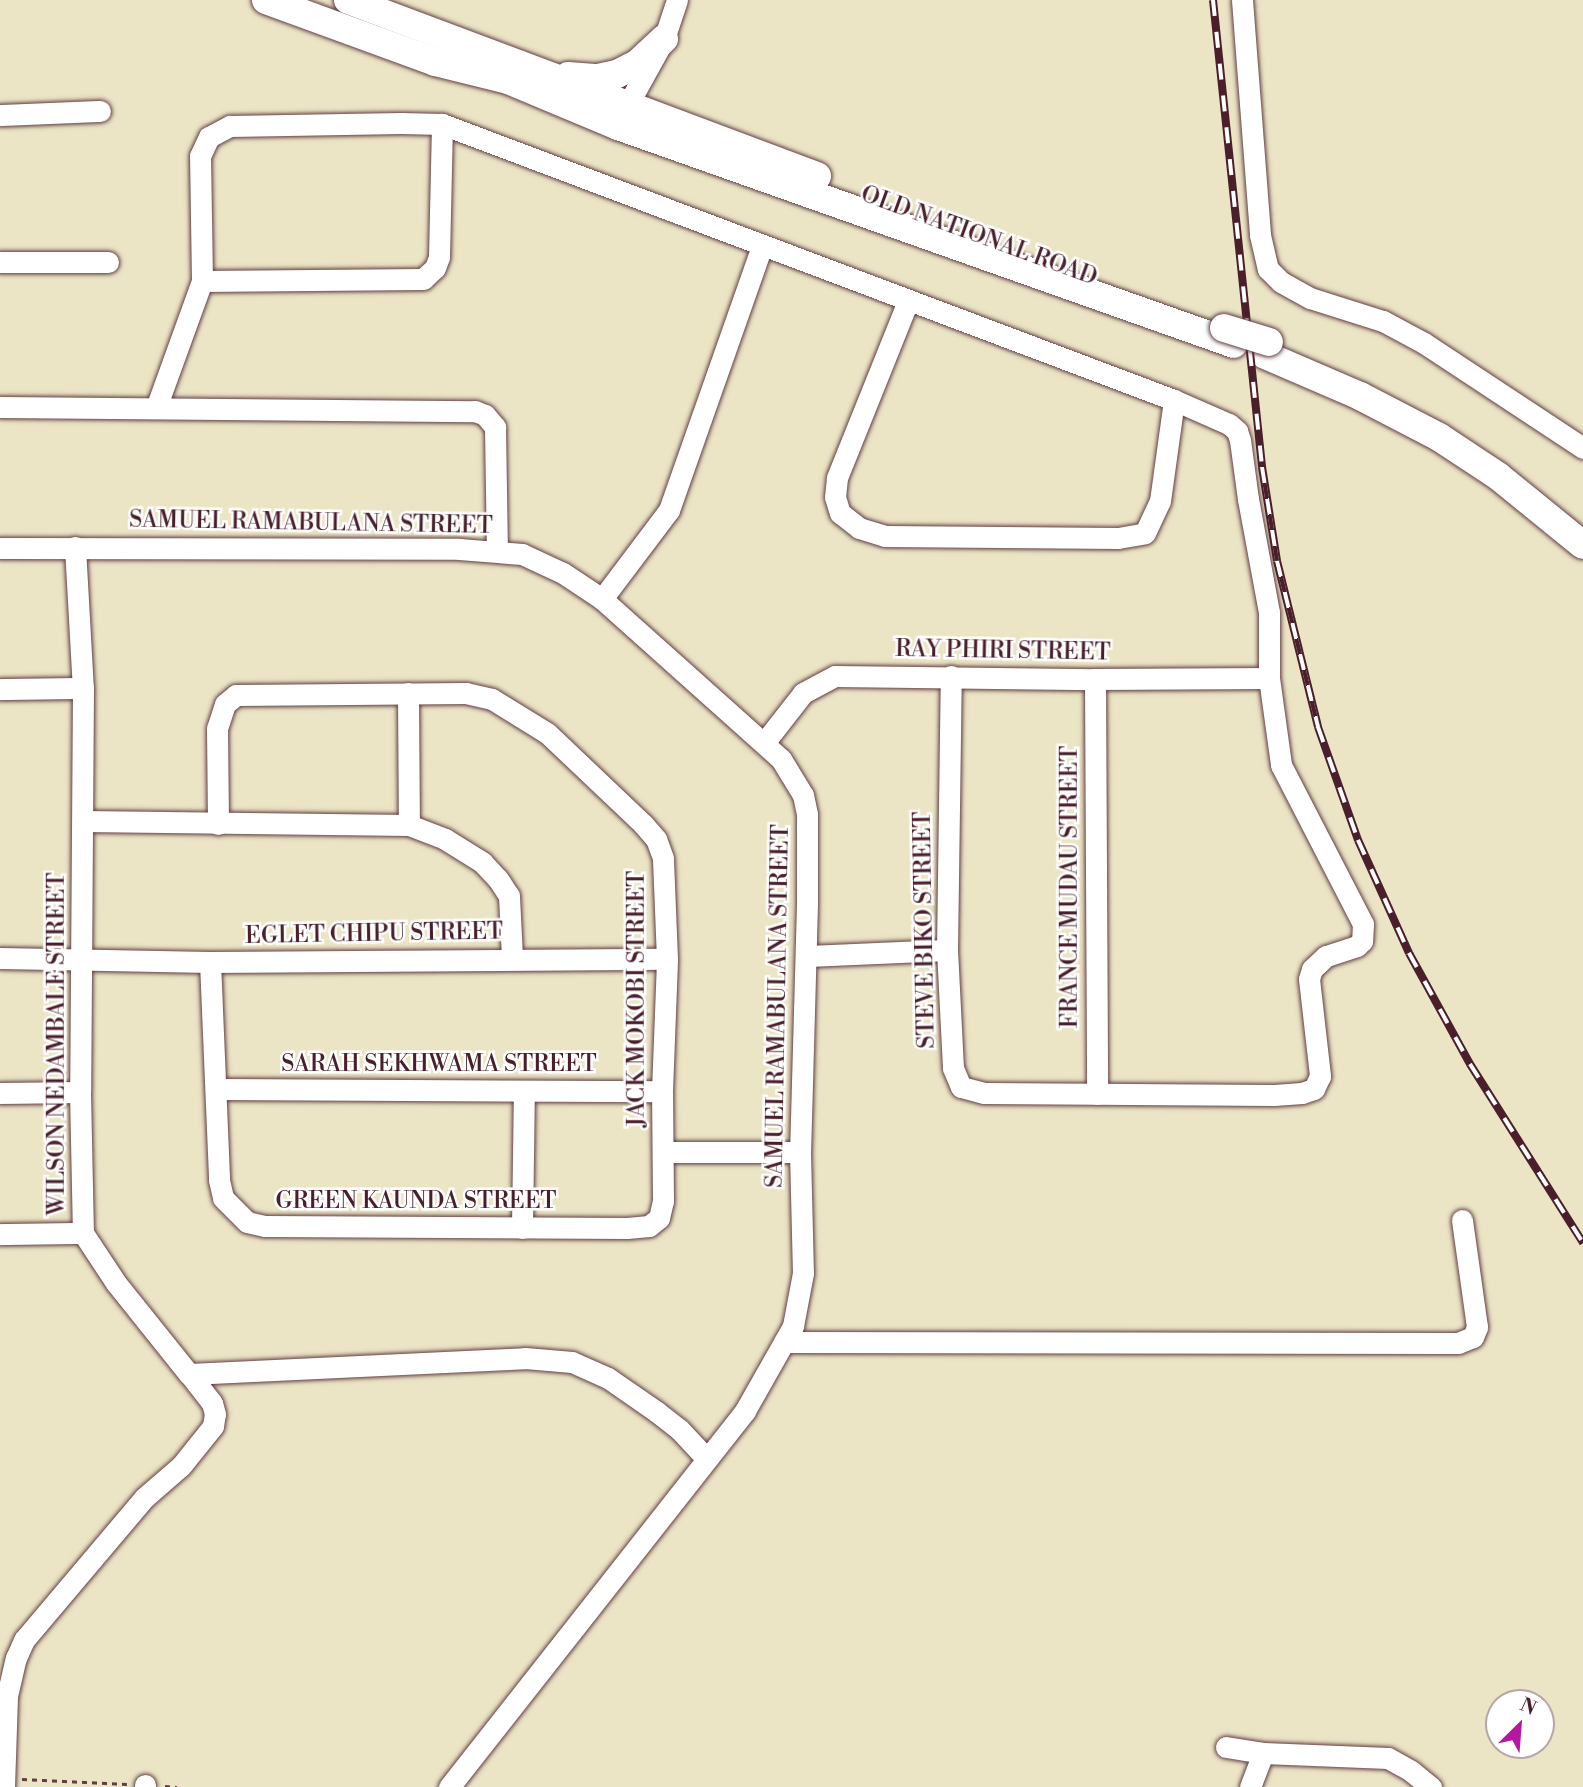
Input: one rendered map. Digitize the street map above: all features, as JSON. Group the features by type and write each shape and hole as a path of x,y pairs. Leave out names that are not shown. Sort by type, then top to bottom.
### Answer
{"main road":[{"name":"OLD NATIONAL ROAD","path":"266,0 435,62 508,80 622,116 1374,388 1447,426 1521,474 1583,523"},
{"name":"OLD NATIONAL ROAD","path":"348,0 537,73 622,116"},
{"path":"537,73 605,77 637,64 664,38"},
{"path":"1267,348 1439,437 1498,476 1583,545"}],"street":[{"path":"622,116 664,38 677,0"},
{"path":"1242,0 1260,235 1268,269 1281,282 1310,298 1383,321 1424,343 1583,448"},
{"path":"0,115 100,111"},
{"path":"202,281 423,279 435,268 439,257 442,124"},
{"path":"156,408 202,281 200,156 209,137 230,126 442,124 1174,400 1219,418 1237,431 1269,612 1269,678 1281,765 1363,924 1362,941 1352,949 1319,961 1309,979 1320,1076 1310,1092 1097,1094"},
{"path":"602,599 669,510 762,246"},
{"path":"0,262 108,262"},
{"path":"908,301 837,478 835,497 839,513 859,528 885,536 1118,538 1145,533 1160,501 1174,400"},
{"path":"0,407 475,411 485,415 495,427 497,551"},
{"name":"WILSON NEDAMBALE STREET","path":"4,1782 6,1696 16,1658 24,1640 144,1498 181,1466 213,1426 215,1414 212,1403 116,1283 83,1233 80,1092 83,688 75,547"},
{"name":"SAMUEL RAMABULANA STREET","path":"0,548 497,551 522,554 602,599 764,743 790,771 803,795 807,814 807,956 800,1152 803,1273 800,1303 785,1342 745,1411 449,1787"},
{"name":"RAY PHIRI STREET","path":"764,743 803,693 835,676 1095,680 1269,678"},
{"name":"STEVE BIKO STREET","path":"951,676 947,950 953,1068 961,1087 984,1093 1097,1094"},
{"name":"FRANCE MUDAU STREET","path":"1095,680 1097,1094"},
{"path":"0,690 83,688"},
{"path":"408,693 409,825"},
{"name":"JACK MOKOBI STREET","path":"218,824 217,728 225,704 231,698 242,694 466,693 492,699 547,733 643,824 656,839 663,858 667,959 662,1091 665,1152"},
{"path":"83,821 409,825 445,839 482,862 498,878 509,896 512,958"},
{"path":"807,956 947,950"},
{"name":"EGLET CHIPU STREET","path":"0,958 210,962 667,959"},
{"name":"GREEN KAUNDA STREET","path":"210,962 219,1180 223,1198 247,1222 265,1226 628,1228 654,1223 662,1210 665,1152"},
{"name":"SARAH SEKHWAMA STREET","path":"216,1089 662,1091"},
{"path":"0,1093 80,1092"},
{"path":"522,1228 524,1092"},
{"path":"665,1152 800,1152"},
{"path":"785,1342 1458,1343 1474,1337 1477,1327 1462,1220"},
{"path":"0,1234 83,1233"},
{"path":"189,1374 525,1358 572,1362 608,1378 657,1412 679,1429 706,1458"},
{"path":"1226,1747 1263,1753 1388,1758 1431,1787"},
{"path":"1250,1787 1263,1753"}],"path":[{"path":"4,1782 177,1787"}],"railway":[{"path":"1213,0 1262,467 1277,561 1318,727 1358,840 1409,953 1470,1064 1583,1243"}]}
